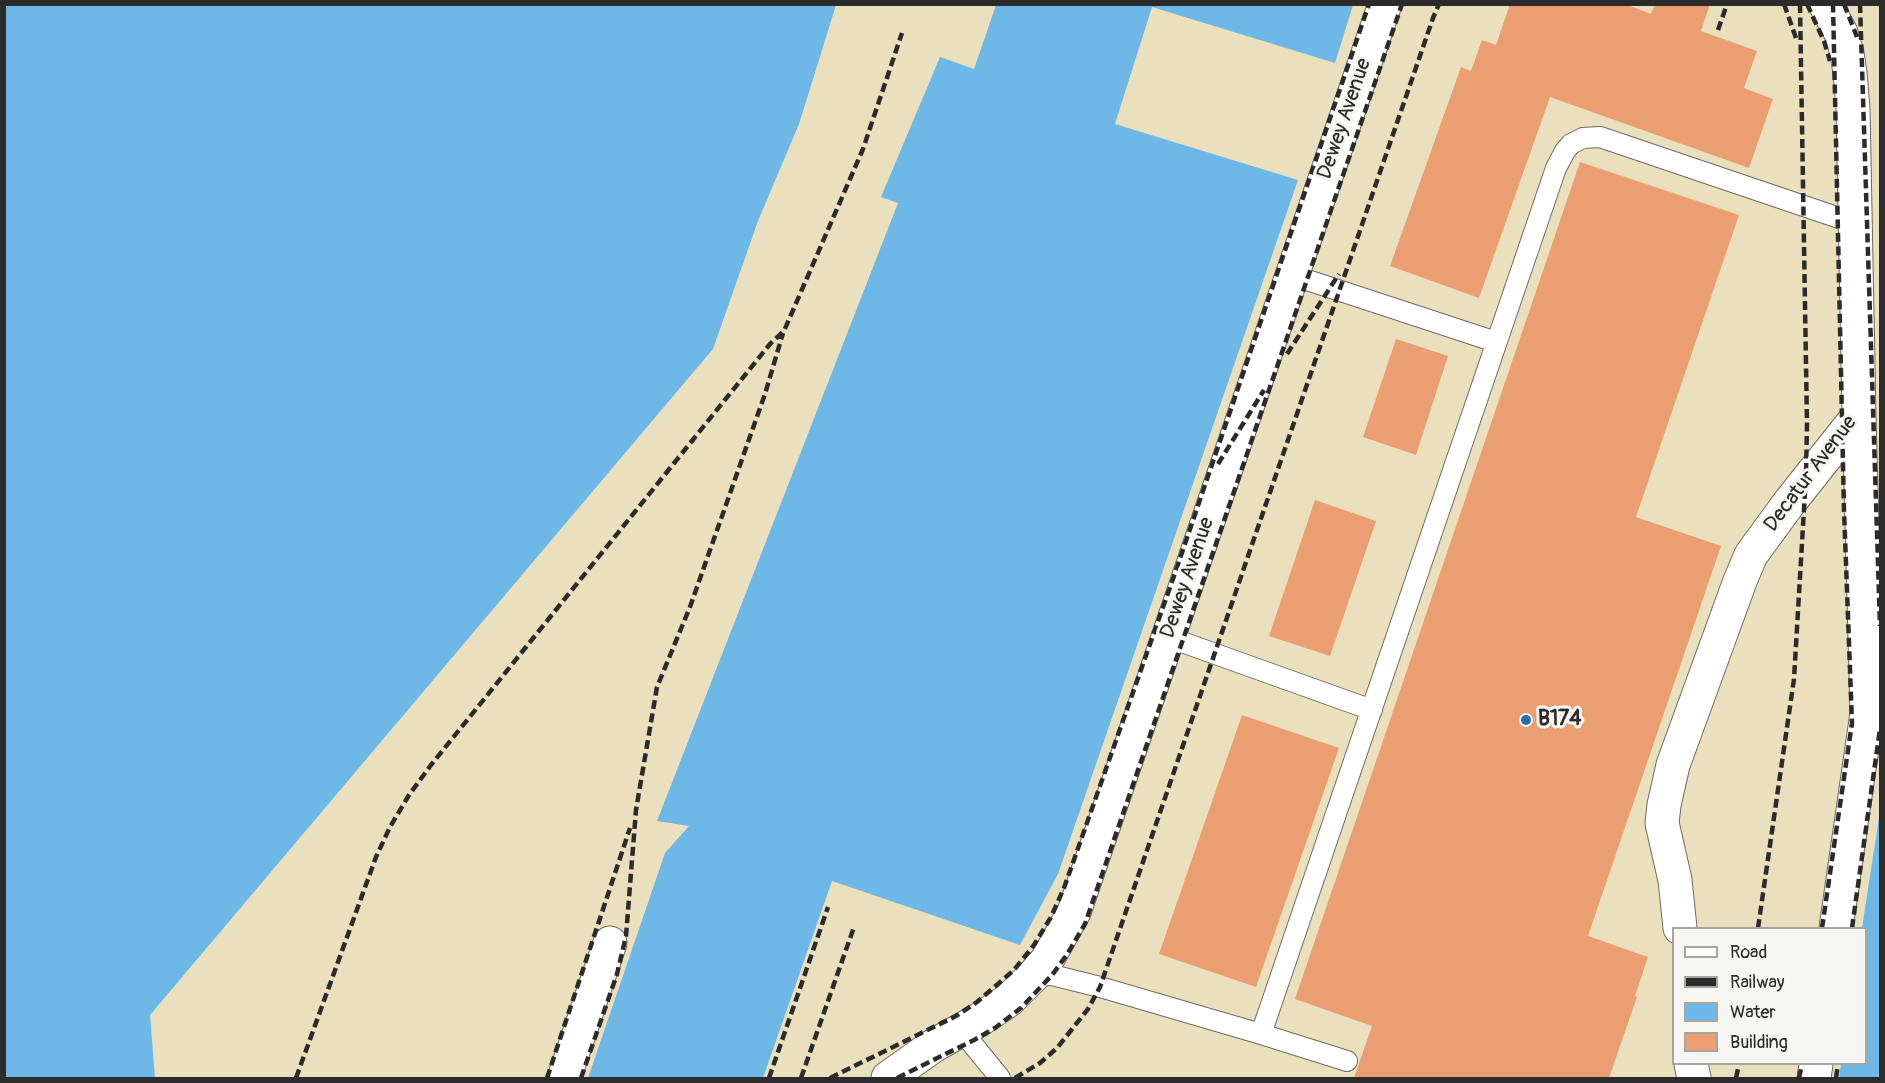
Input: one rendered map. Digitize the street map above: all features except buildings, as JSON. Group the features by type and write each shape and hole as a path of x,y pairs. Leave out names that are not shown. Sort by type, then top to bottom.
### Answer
{"street":[{"name":"Decatur Avenue","path":"1680,927 1675,880 1662,823 1673,765 1751,555 1859,415 1853,108 1847,54 1841,33 1825,4"},
{"path":"1848,4 1850,73"},
{"name":"Dewey Avenue","path":"888,1078 933,1046 1009,1000 1034,975 1056,946 1074,912 1383,13"},
{"path":"1836,927 1867,713 1859,415"},
{"path":"564,1078 610,943"}],"lane":[{"path":"1261,1034 1496,342 1556,168 1565,151 1571,144 1583,138 1600,137 1854,224"},
{"path":"1292,275 1496,342"},
{"path":"1168,637 1372,710"},
{"path":"1034,975 1052,975 1100,987 1347,1061"},
{"path":"960,1030 1000,1078"}],"water":[{"path":"5,4 836,5 799,124 758,221 713,349 150,1015 155,1078 5,1078"},
{"path":"996,5 1353,5 1335,63 1152,7 1115,124 1298,180 1058,874 1020,945 832,881 763,1078 588,1078 665,853 689,826 657,821 898,203 881,197 940,57 974,69"},
{"path":"1880,811 1880,1078 1839,1078 1841,1065 1867,1065 1867,927 1862,927"}],"railway":[{"path":"830,1078 956,1016 977,1002 1014,970 1034,945 1051,917 1064,888 1174,576 1369,4"},
{"path":"897,1078 974,1040 995,1028 1021,1008 1052,975 1085,924 1402,4"},
{"path":"1015,1078 1040,1063 1057,1048 1088,1009 1100,987 1439,4"},
{"path":"1718,30 1727,4"},
{"path":"1784,4 1796,38"},
{"path":"1758,927 1794,679 1806,475 1800,4"},
{"path":"1807,4 1824,41 1830,61"},
{"path":"1822,927 1852,723 1844,510 1833,4"},
{"path":"1844,4 1857,37"},
{"path":"1860,4 1880,626"},
{"path":"296,1078 376,857 409,795 770,344 784,331 863,149 902,33"},
{"path":"1287,354 1339,274"},
{"path":"581,1078 617,974 626,936 636,810 657,687 690,607 765,394 783,333"},
{"path":"1218,464 1264,390"},
{"path":"1852,927 1880,729"},
{"path":"547,1078 630,828"},
{"path":"769,1078 828,907"},
{"path":"801,1078 854,927"},
{"path":"1736,1078 1739,1065"},
{"path":"1799,1078 1802,1065"},
{"path":"1836,1078 1838,1065"}],"place":[{"name":"B174","path":"1526,720"}]}
